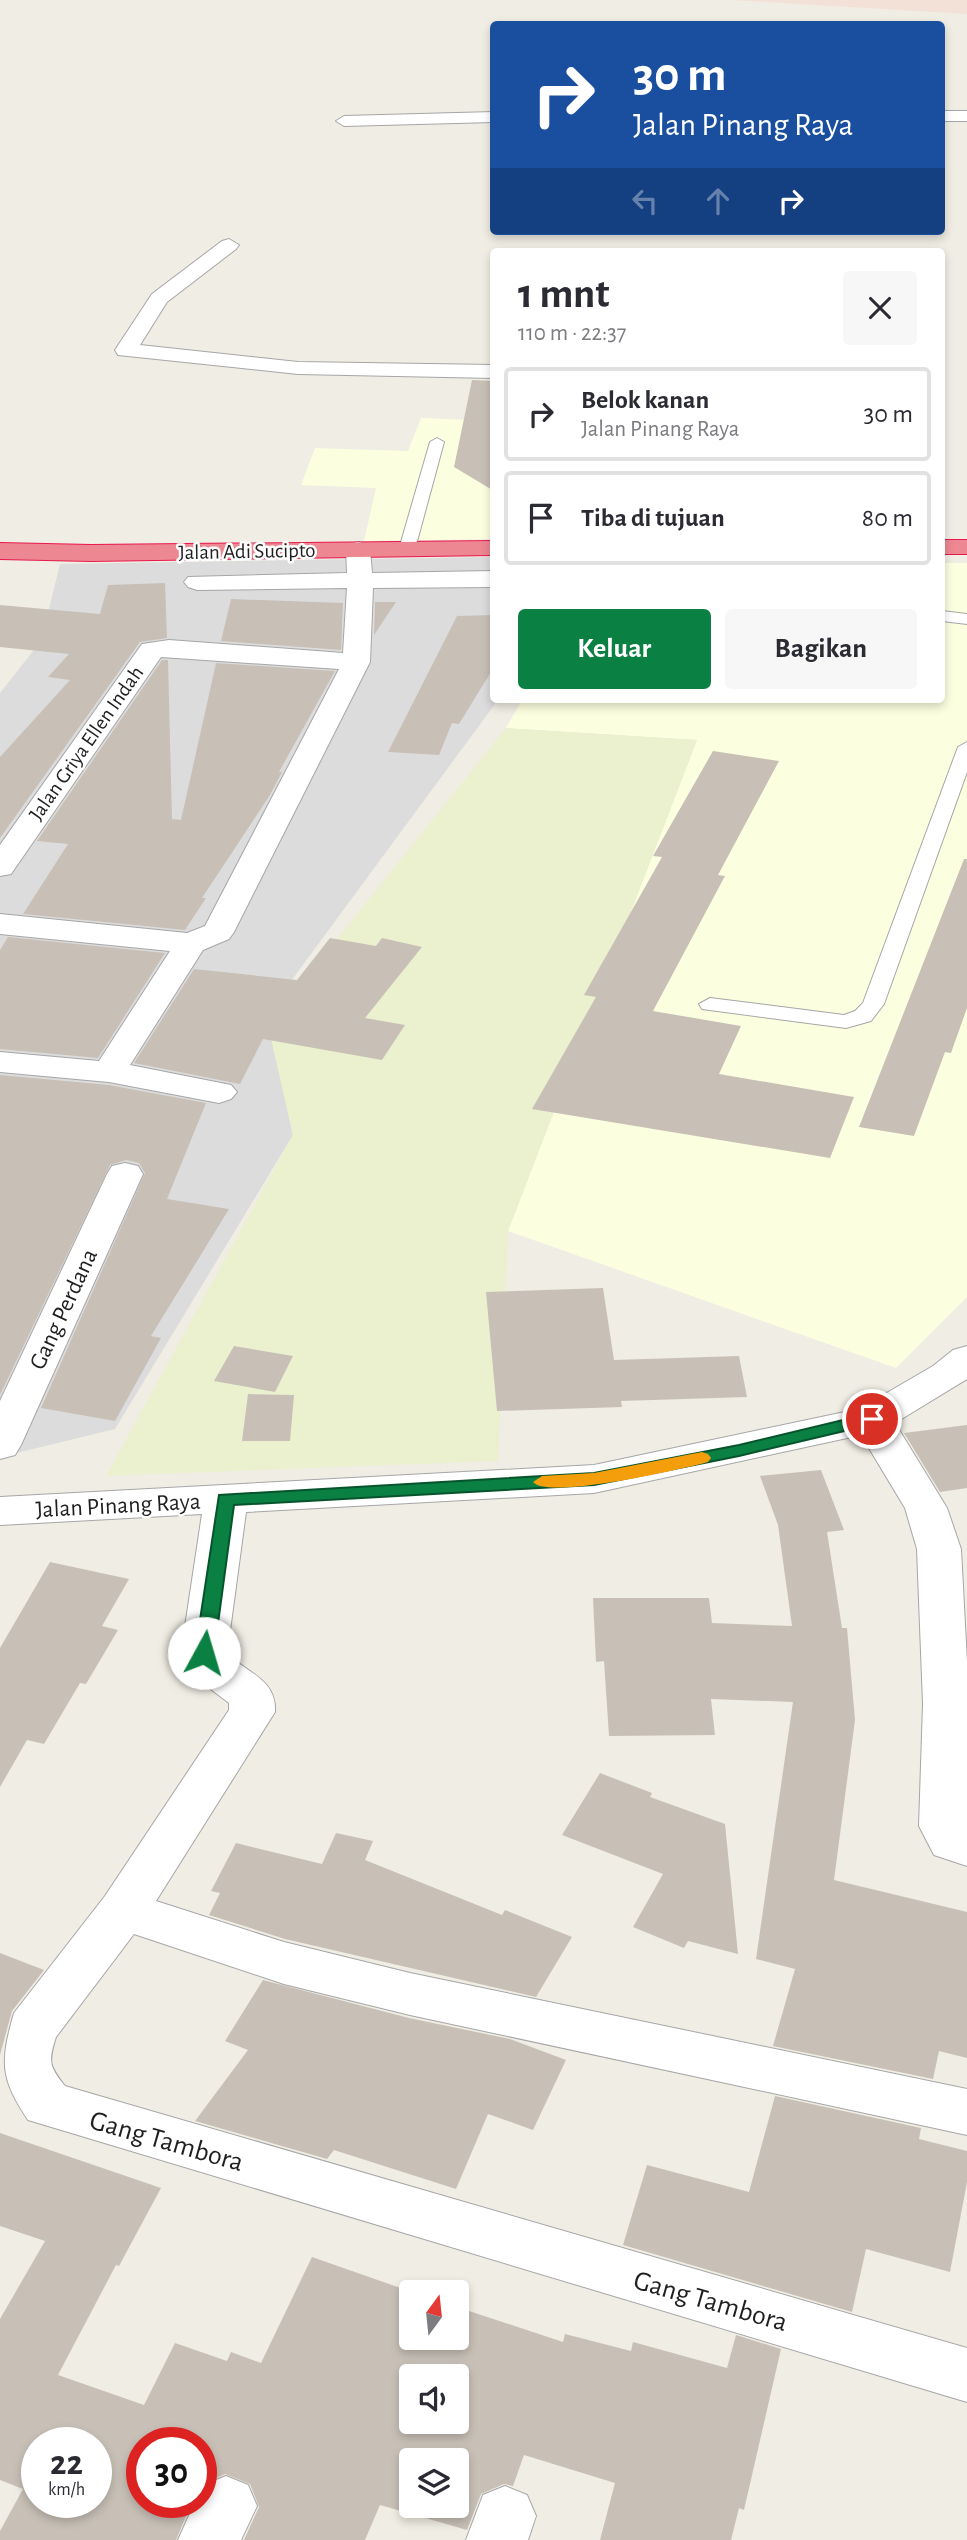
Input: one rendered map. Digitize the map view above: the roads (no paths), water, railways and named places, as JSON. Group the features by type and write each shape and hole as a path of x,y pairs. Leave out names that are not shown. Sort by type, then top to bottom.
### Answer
{"highway":[{"path":"945,547 967,547"},
{"name":"Jalan Adi Sucipto","path":"0,551 359,567 407,549 490,548"}],"street":[{"path":"945,116 967,116"},
{"path":"344,121 490,117"},
{"path":"229,245 159,298 126,350 194,355 298,368 490,372"},
{"path":"0,924 191,943 218,932 356,662 359,567"},
{"path":"197,582 359,567 490,579"},
{"name":"Jalan Griya Ellen Indah","path":"0,867 152,650 169,648 356,662"},
{"path":"109,1072 191,943"},
{"path":"0,1062 109,1072 219,1092"},
{"name":"Gang Perdana","path":"0,1445 125,1174"},
{"name":"Jalan Pinang Raya","path":"0,1511 594,1479 739,1450 872,1419 947,1375 967,1359"},
{"path":"872,1419 926,1508 939,1549 956,1705 943,1826 951,1842 967,1847"},
{"name":"Gang Tambora","path":"226,1500 204,1653 214,1669 243,1687 253,1698 252,1712 123,1910 33,2028 24,2054 24,2074 47,2104 967,2375"},
{"path":"123,1910 284,1963 410,1994 967,2112"}],"lane":[{"path":"407,549 438,442"},
{"path":"945,616 967,619"},
{"path":"710,1004 846,1022 863,1016 878,992 967,747"}]}
